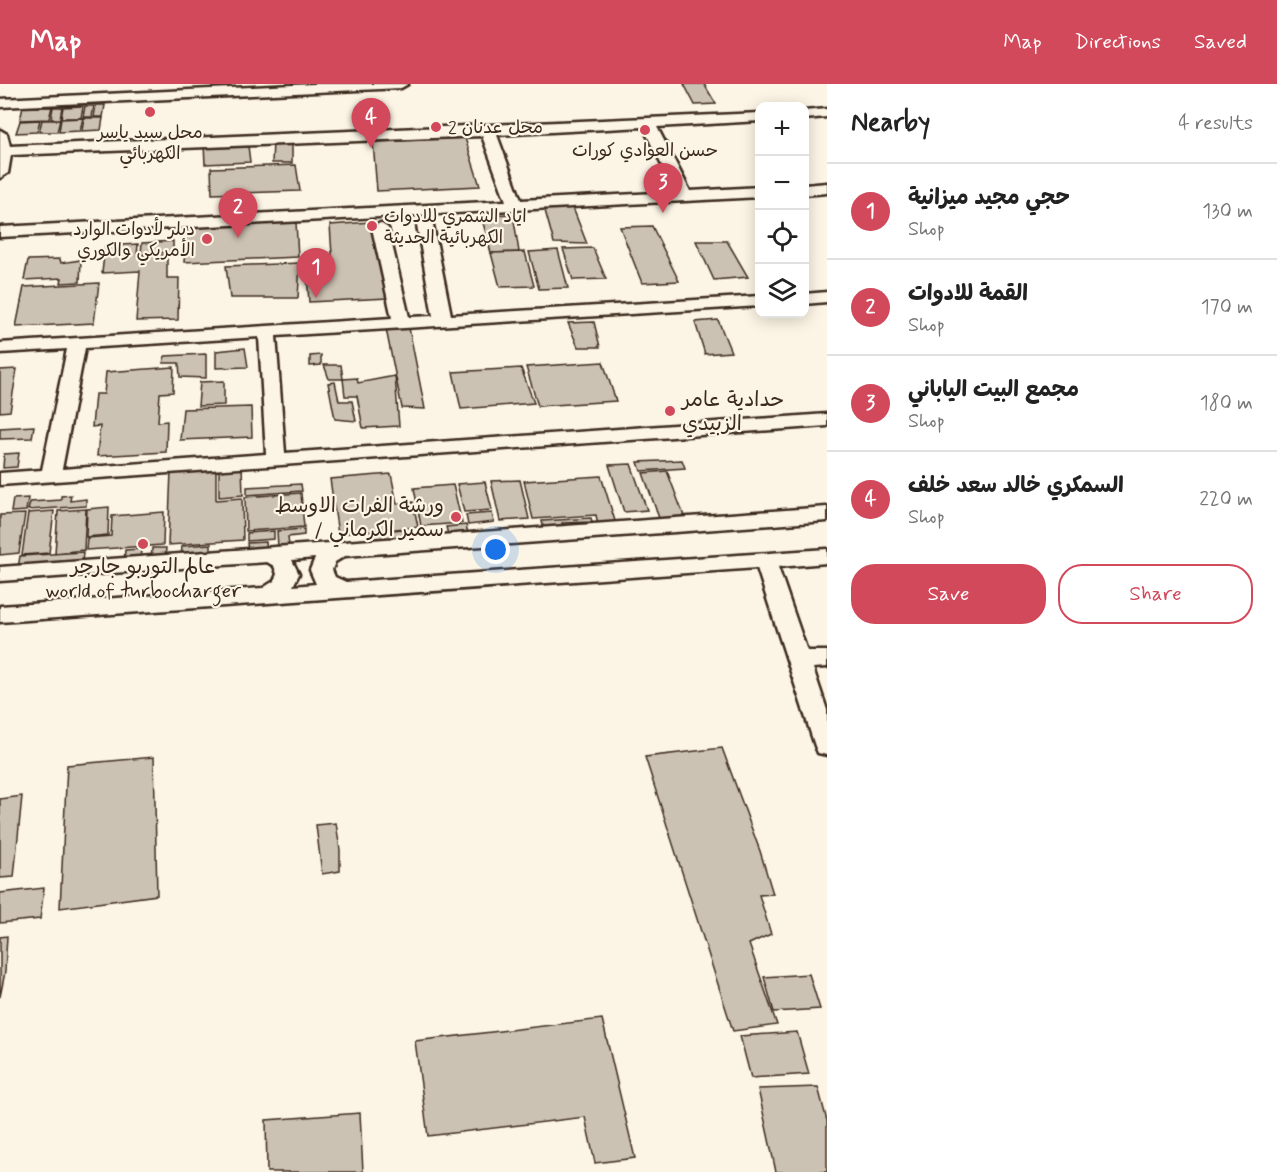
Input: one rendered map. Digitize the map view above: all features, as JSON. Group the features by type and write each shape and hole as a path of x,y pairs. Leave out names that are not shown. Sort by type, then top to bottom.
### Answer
{"street":[{"path":"0,103 146,84"},
{"path":"0,103 401,84"},
{"path":"809,115 827,113"},
{"path":"4,151 755,117"},
{"path":"648,123 685,196"},
{"path":"488,131 515,205"},
{"path":"0,134 4,151 0,173"},
{"path":"809,190 827,188"},
{"path":"0,232 755,192"},
{"path":"424,225 443,321"},
{"path":"380,228 402,323"},
{"path":"809,299 827,297"},
{"path":"0,348 755,301"},
{"path":"267,331 276,459"},
{"path":"51,476 76,343"},
{"path":"0,479 827,420"},
{"path":"0,574 827,514"},
{"path":"339,550 326,558 321,570 326,582 341,589"},
{"path":"268,596 282,586 288,574 283,562 270,554"},
{"path":"0,614 827,556"},
{"path":"765,560 827,746"},
{"path":"799,660 827,659"}],"building":[{"path":"684,84 704,84 716,104 695,105"},
{"path":"96,105 105,105 103,117 94,117"},
{"path":"83,106 81,118 61,118 63,107"},
{"path":"85,106 94,106 92,117 83,117"},
{"path":"23,107 52,107 49,119 20,120"},
{"path":"53,107 62,107 60,119 51,119"},
{"path":"83,118 80,131 59,132 61,119"},
{"path":"84,118 103,118 101,130 82,131"},
{"path":"40,120 37,132 16,133 20,121"},
{"path":"42,120 60,120 57,132 39,132"},
{"path":"465,138 480,186 377,191 373,142"},
{"path":"292,141 292,163 272,163 273,142"},
{"path":"228,143 231,147 248,146 250,162 205,164 204,144"},
{"path":"296,165 300,191 212,194 211,168"},
{"path":"544,207 573,208 587,244 554,243"},
{"path":"513,214 519,252 491,253 481,215"},
{"path":"296,222 298,257 184,262 187,227"},
{"path":"371,222 388,298 309,302 307,275 333,270 330,225"},
{"path":"652,226 679,281 642,283 620,227"},
{"path":"173,241 173,252 141,254 142,243"},
{"path":"696,241 727,241 748,277 714,280"},
{"path":"138,244 137,256 167,255 167,278 179,278 178,320 136,321 140,271 102,273 105,246"},
{"path":"593,248 606,279 573,280 563,249"},
{"path":"558,250 568,288 539,289 529,252"},
{"path":"525,252 534,286 500,287 491,253"},
{"path":"60,259 61,263 81,260 80,282 61,283 62,278 24,280 28,260"},
{"path":"300,263 298,298 230,298 226,266"},
{"path":"99,283 94,323 16,327 24,287"},
{"path":"718,320 731,352 705,354 695,322"},
{"path":"594,322 600,347 578,347 568,323"},
{"path":"409,328 425,409 402,408 386,329"},
{"path":"245,348 248,367 216,368 216,351"},
{"path":"206,354 206,378 180,377 179,363 163,363 165,356"},
{"path":"321,355 321,365 310,366 310,356"},
{"path":"603,362 616,401 538,406 526,367"},
{"path":"324,365 341,365 343,379 329,379"},
{"path":"174,367 173,392 160,393 158,422 167,421 166,452 97,456 100,426 92,427 95,394 104,394 106,372"},
{"path":"521,368 534,403 461,409 453,372"},
{"path":"17,369 10,411 0,412 0,370"},
{"path":"395,376 399,426 363,428 357,396 345,396 343,379 357,378 358,383"},
{"path":"224,381 224,405 198,406 200,382"},
{"path":"335,382 339,401 352,401 356,421 335,419 328,383"},
{"path":"251,407 252,437 180,440 183,409"},
{"path":"34,426 32,438 0,439 0,428"},
{"path":"19,453 17,467 3,468 4,454"},
{"path":"682,460 685,468 641,471 638,462"},
{"path":"631,464 647,510 624,512 609,465"},
{"path":"242,466 243,495 219,497 219,467"},
{"path":"216,468 216,500 242,498 243,540 168,545 171,471"},
{"path":"667,471 684,516 659,518 643,473"},
{"path":"391,474 397,504 413,502 418,527 338,534 330,479"},
{"path":"601,476 616,524 598,525 596,515 533,519 524,481"},
{"path":"520,480 529,519 500,521 491,481"},
{"path":"485,482 492,510 464,512 457,484"},
{"path":"301,484 302,491 247,495 247,487"},
{"path":"453,485 462,523 421,526 414,488"},
{"path":"301,493 304,527 246,531 245,497"},
{"path":"71,495 70,501 86,499 86,506 28,510 30,502 61,500 61,496"},
{"path":"28,498 26,511 11,512 13,499"},
{"path":"109,507 108,535 86,537 87,509"},
{"path":"86,509 84,550 55,553 58,511"},
{"path":"54,511 49,553 22,555 28,513"},
{"path":"164,512 163,545 86,550 87,538 111,536 112,516"},
{"path":"492,513 494,522 468,525 466,515"},
{"path":"25,514 19,553 0,555 0,515"},
{"path":"591,518 592,522 562,523 563,530 544,531 542,521"},
{"path":"466,525 468,533 448,535 446,527"},
{"path":"304,529 304,535 288,537 289,546 278,547 277,531"},
{"path":"403,529 405,541 373,544 371,532"},
{"path":"274,531 274,539 247,541 247,533"},
{"path":"266,542 267,552 248,553 247,543"},
{"path":"211,544 211,557 181,559 182,546"},
{"path":"152,548 166,548 165,560 151,561"},
{"path":"141,549 140,561 124,562 125,550"},
{"path":"83,552 82,563 18,569 20,556"},
{"path":"722,748 760,851 773,894 759,895 771,934 749,944 777,1025 733,1031 645,757"},
{"path":"154,757 157,895 60,908 67,765"},
{"path":"22,796 14,877 0,878 0,799"},
{"path":"336,823 340,871 322,874 316,825"},
{"path":"44,888 40,919 0,923 0,893"},
{"path":"7,936 5,972 0,997 0,937"},
{"path":"809,974 820,1009 774,1012 764,977"},
{"path":"602,1019 635,1158 595,1163 585,1117 428,1136 415,1041"},
{"path":"797,1032 809,1074 751,1078 740,1036"},
{"path":"818,1087 827,1121 827,1172 776,1172 758,1089"},
{"path":"360,1113 363,1172 267,1172 266,1120"}],"place":[{"name":"محل سيد ياسر الكهربائي","path":"150,112"},
{"name":"محل عدنان 2","path":"436,127"},
{"name":"حسن العوادي كورات","path":"645,130"},
{"name":"السمكري خالد سعد خلف","path":"371,148"},
{"name":"مجمع البيت الياباني","path":"663,213"},
{"name":"اياد الشمري للادوات الكهربائية الحديثة","path":"372,226"},
{"name":"القمة للادوات","path":"238,238"},
{"name":"ديلر لأدوات الوارد الأمريكي والكوري","path":"207,239"},
{"name":"حجي مجيد ميزانية","path":"316,298"},
{"name":"حدادية عامر الزبيدي","path":"670,411"},
{"name":"ورشة الفرات الاوسط / سمير الكرماني","path":"456,517"},
{"name":"عالم التوربو جارجر world of turbocharger","path":"143,544"}]}
